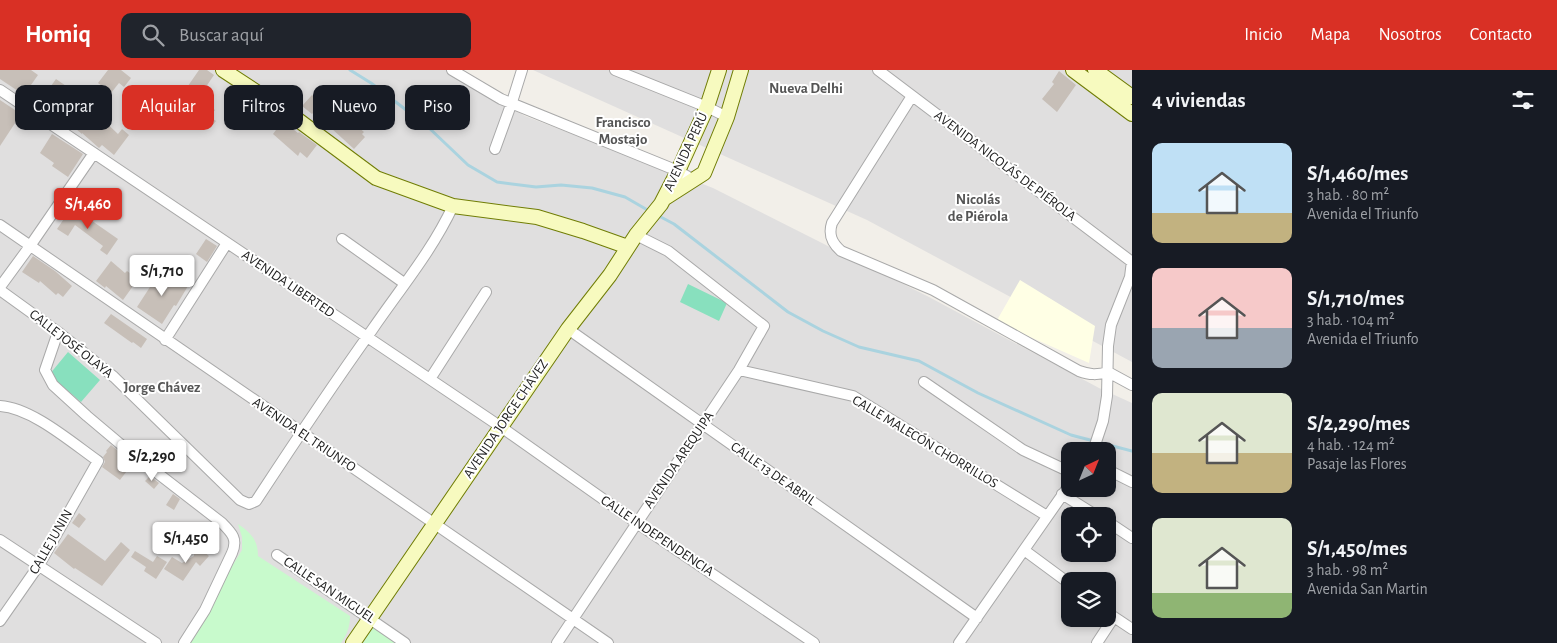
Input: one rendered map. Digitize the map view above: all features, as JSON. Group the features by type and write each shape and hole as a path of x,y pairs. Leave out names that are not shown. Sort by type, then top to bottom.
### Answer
{"street":[{"path":"223,70 290,114 376,178 453,206 537,217 628,247"},
{"path":"452,70 501,99 694,180"},
{"path":"495,149 522,70"},
{"path":"615,70 727,116"},
{"name":"AVENIDA PERÚ","path":"663,201 707,107 719,70"},
{"name":"AVENIDA PERÚ","path":"663,201 704,173 727,116 741,70"},
{"name":"AVENIDA NICOLÁS DE PIÉROLA","path":"878,70 1132,262"},
{"path":"1073,70 1095,75 1132,97"},
{"path":"1095,75 1132,114"},
{"name":"AVENIDA LIBERTED","path":"0,90 366,338 501,427"},
{"path":"912,96 832,223 830,229 832,241 841,251 933,290 1079,372 1088,375 1108,372 1132,385"},
{"path":"0,288 94,153"},
{"name":"AVENIDA JORGE CHÁVEZ","path":"353,643 568,329 610,275 639,231 663,201"},
{"path":"301,433 423,258 453,206"},
{"name":"AVENIDA EL TRIUNFO","path":"0,225 608,643"},
{"name":"AVENIDA AREQUIPA","path":"557,643 739,370 764,326 668,251 639,231"},
{"path":"342,239 404,283"},
{"path":"165,340 227,243"},
{"path":"1096,442 1107,396 1108,346 1111,325 1130,277 1132,262"},
{"name":"CALLE JOSÉ OLAYA","path":"0,288 114,377 240,500 249,504 256,500 301,433"},
{"path":"430,379 486,292"},
{"name":"CALLE 13 DE ABRIL","path":"568,329 977,618"},
{"path":"58,332 45,370 53,385 125,448 222,522 234,539 235,545 205,610 184,643"},
{"name":"CALLE MALECÓN CHORRILLOS","path":"739,370 853,396 1047,516"},
{"path":"924,382 1022,450 1061,468"},
{"name":"CALLE JUNIN","path":"0,406 9,406 34,416 98,461 38,565 0,621"},
{"name":"CALLE INDEPENDENCIA","path":"501,427 637,523 814,643"},
{"path":"1116,474 1132,482"},
{"path":"959,643 1061,495"},
{"path":"1069,498 1083,507"},
{"path":"1116,527 1132,538"},
{"path":"0,540 156,643"},
{"path":"1024,550 1061,577"},
{"name":"CALLE SAN MIGUEL","path":"276,555 405,643"},
{"path":"1116,618 1132,629"},
{"path":"1097,643 1105,627"}],"shaded area":[{"path":"0,70 446,70 525,116 713,188 929,297 1099,388 1132,403 1132,643 0,643"},
{"path":"533,70 1132,70 1132,362 867,220"},
{"path":"1020,280 1095,326 1089,363 996,322"}],"green space":[{"path":"688,284 727,303 719,321 680,302"},
{"path":"68,352 100,380 81,402 49,375"},
{"path":"238,524 253,537 257,546 258,556 350,616 348,630 341,643 189,643 188,638 242,550 242,537"},
{"path":"374,626 399,643 363,643"}],"building":[{"path":"0,70 31,70 38,75 31,85 15,85 15,89 0,79"},
{"path":"108,70 121,70 131,78 126,85 119,83 112,92 112,85 101,85 98,83"},
{"path":"199,70 207,70 214,75 207,85 189,85"},
{"path":"1059,71 1076,85 1057,112 1042,99 1054,84 1052,82"},
{"path":"56,79 65,85 52,85"},
{"path":"312,95 313,113 312,114 303,105"},
{"path":"0,100 15,110 15,123 0,146"},
{"path":"112,128 118,134 122,129 129,135 114,155 102,145 99,148 77,130 112,130"},
{"path":"276,130 294,130 317,145 307,158 300,152 298,156 273,134"},
{"path":"333,130 362,130 364,132 362,134 365,137 354,149"},
{"path":"52,134 83,154 68,177 52,166 54,163 40,153"},
{"path":"72,207 118,239 107,255 100,250 103,246 75,225 68,236 57,229"},
{"path":"206,239 217,246 207,262 196,254"},
{"path":"33,256 55,271 72,286 63,297 58,293 56,295 40,281 39,283 22,272"},
{"path":"111,261 125,273 127,271 138,279 123,300 106,286 105,288 96,281"},
{"path":"161,270 188,286 162,324 137,307"},
{"path":"111,314 147,339 141,348 104,323"},
{"path":"111,445 133,463 120,480 102,467 105,462 103,457"},
{"path":"150,476 159,483 154,489 145,481"},
{"path":"173,494 180,499 174,510 166,505"},
{"path":"79,513 86,519 79,528 72,523"},
{"path":"162,528 178,537 173,546 154,535"},
{"path":"68,534 105,561 121,542 130,550 102,586 74,569 54,553"},
{"path":"197,546 209,556 200,566 196,562 183,581 164,569 172,557 182,563 194,556 194,550"},
{"path":"135,551 153,562 157,556 167,562 156,579 144,571 146,567 131,557"}],"waterway":[{"path":"350,70 371,83 427,126 468,165 497,182 536,187 561,185 592,188 625,197 651,212"},
{"path":"657,215 674,224 788,312 823,331 859,347 919,361 978,393 1071,435 1132,451"}],"district":[{"name":"Nueva Delhi","path":"806,88"},
{"name":"Francisco Mostajo","path":"623,130"},
{"name":"Nicolás de Piérola","path":"978,208"},
{"name":"Jorge Chávez","path":"162,387"}]}
